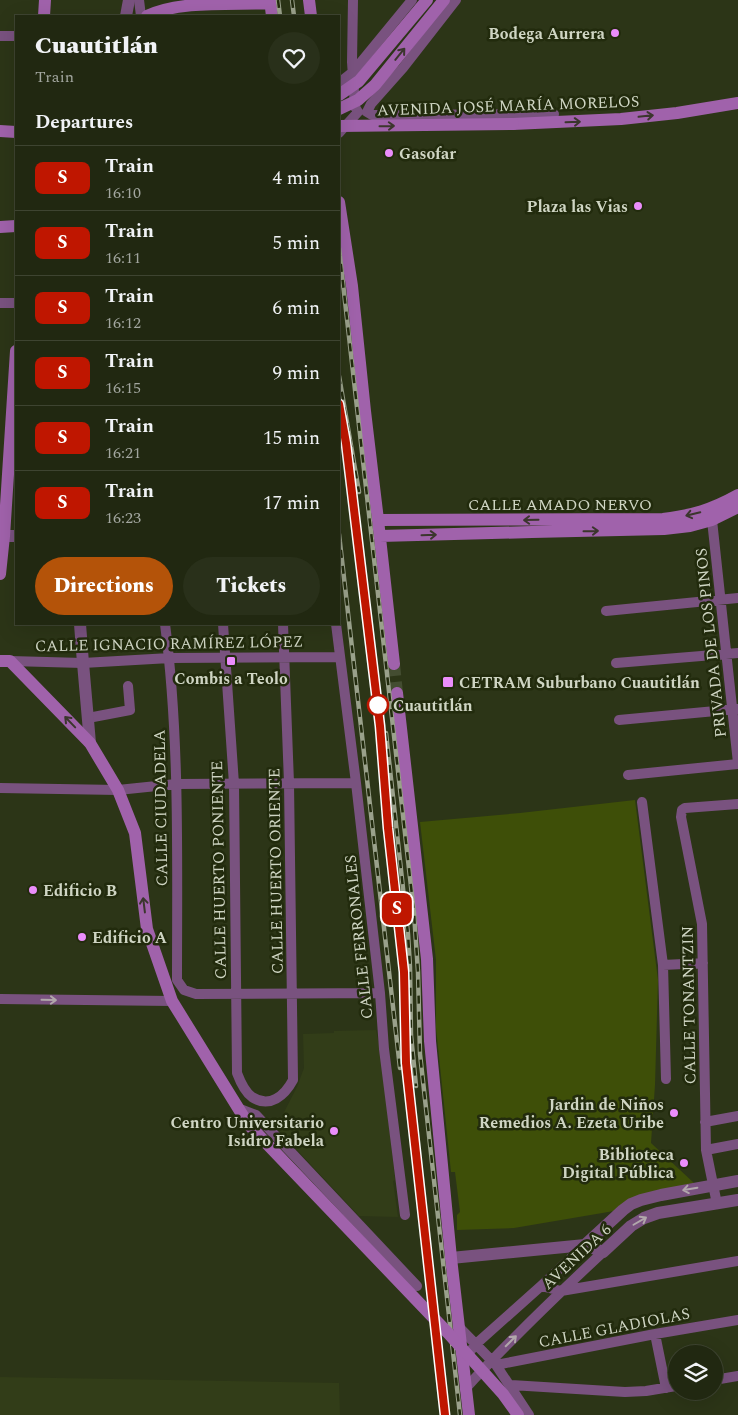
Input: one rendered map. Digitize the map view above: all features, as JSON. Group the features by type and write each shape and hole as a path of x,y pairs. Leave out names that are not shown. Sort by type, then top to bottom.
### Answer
{"main road":[{"path":"44,15 45,0"},
{"path":"309,0 311,15"},
{"path":"340,94 359,81 427,0"},
{"path":"340,109 358,100 375,85 444,0"},
{"path":"148,15 157,11 187,6 271,1 272,15"},
{"name":"AVENIDA JOSÉ MARÍA MORELOS","path":"340,126 513,124 621,119 678,113 738,103"},
{"path":"0,131 15,132"},
{"path":"340,208 352,286 394,664"},
{"path":"0,227 15,226"},
{"path":"0,574 10,536 15,382"},
{"name":"CALLE AMADO NERVO","path":"380,536 470,527 617,525 688,516 718,506 738,495"},
{"name":"CALLE AMADO NERVO","path":"617,525 664,530 712,520 738,507"},
{"name":"CALLE AMADO NERVO","path":"378,520 470,527"},
{"path":"5,661 90,743 118,790 136,833 147,929 172,1002 248,1124 454,1330 518,1415"},
{"path":"397,693 427,959 430,1041 451,1258 454,1330 462,1361 468,1415"}],"street":[{"path":"126,15 129,0"},
{"path":"139,0 141,15"},
{"path":"340,132 358,112 355,107 352,72 353,0"},
{"path":"340,82 352,72 412,0"},
{"path":"456,0 403,68 371,104 367,112 372,115 554,114"},
{"path":"0,36 15,36"},
{"path":"0,303 15,303"},
{"name":"PRIVADA DE LOS PINOS","path":"712,520 726,654 735,709 738,764"},
{"path":"606,611 738,598"},
{"path":"80,625 90,743"},
{"name":"CALLE CIUDADELA","path":"165,625 170,658 176,784 177,980 184,990 196,994 236,994"},
{"name":"CALLE HUERTO PONIENTE","path":"223,625 234,784 238,1073 241,1083 251,1096 265,1102"},
{"name":"CALLE HUERTO ORIENTE","path":"265,1102 280,1098 288,1090 293,1080 289,783 283,625"},
{"name":"CALLE FERRONALES","path":"336,625 380,993 384,1049 405,1214"},
{"path":"616,663 738,653"},
{"name":"CALLE IGNACIO RAMÍREZ LÓPEZ","path":"5,661 82,663 170,658 339,657"},
{"path":"88,718 130,710 128,686"},
{"path":"618,720 735,709"},
{"path":"628,774 738,764"},
{"path":"0,788 118,790 176,784 356,783"},
{"path":"642,802 662,964 666,1079"},
{"name":"CALLE TONANTZIN","path":"717,1204 706,1150 702,924 681,816 682,810 685,808 738,804"},
{"path":"662,964 703,963"},
{"path":"236,994 380,993"},
{"path":"0,999 172,1002"},
{"path":"240,1109 256,1115 418,1286"},
{"path":"705,1122 738,1116"},
{"path":"706,1150 738,1144"},
{"name":"AVENIDA 6","path":"462,1361 476,1344 584,1245 632,1204 662,1195 738,1181"},
{"name":"AVENIDA 6","path":"465,1389 494,1363 562,1291 631,1226 644,1218 658,1213 738,1200"},
{"path":"451,1258 584,1245 604,1252"},
{"path":"541,1286 562,1291 738,1261"},
{"name":"CALLE GLADIOLAS","path":"494,1363 738,1320"},
{"path":"454,1330 476,1344 494,1363 529,1415"},
{"path":"655,1334 668,1377"},
{"path":"723,1378 738,1376"},
{"path":"511,1386 625,1392 668,1387"}],"shaded area":[{"path":"635,800 658,980 655,1085 651,1143 694,1183 614,1211 514,1228 457,1230 457,1215 460,1212 455,1172 451,1172 436,1028 436,960 420,822"},
{"name":"Centro Universitario Isidro Fabela","path":"376,1030 391,1142 395,1180 393,1181 398,1217 359,1216 268,1119 281,1118 297,1087 304,1068 303,1034"},
{"path":"0,1377 339,1383 340,1415 0,1415"}],"tunnel":[{"path":"394,664 397,693"}],"railway":[{"path":"278,0 280,15"},
{"path":"292,0 294,15"},
{"path":"340,257 414,913 420,1054 460,1415"},
{"path":"340,382 359,492"},
{"path":"351,483 381,741"},
{"path":"340,543 400,1068"},
{"path":"386,733 408,934 411,1035 416,1086"},
{"path":"386,803 403,967"},
{"path":"405,1047 445,1415"}],"train":[{"name":"S","path":"340,408 346,443 380,726 388,828 404,972 406,1063 445,1415"}],"place":[{"name":"Bodega Aurrera","path":"615,33"},
{"name":"Gasofar","path":"389,153"},
{"name":"Plaza las Vias","path":"638,206"},
{"name":"Combis a Teolo","path":"231,661"},
{"name":"CETRAM Suburbano Cuautitlán","path":"448,682"},
{"name":"Cuautitlán","path":"378,705"},
{"name":"Edificio B","path":"33,890"},
{"name":"Edificio A","path":"82,937"},
{"name":"Jardin de Niños Remedios A. Ezeta Uribe","path":"674,1113"},
{"name":"Centro Universitario Isidro Fabela","path":"334,1131"},
{"name":"Biblioteca Digital Pública","path":"684,1163"}]}
